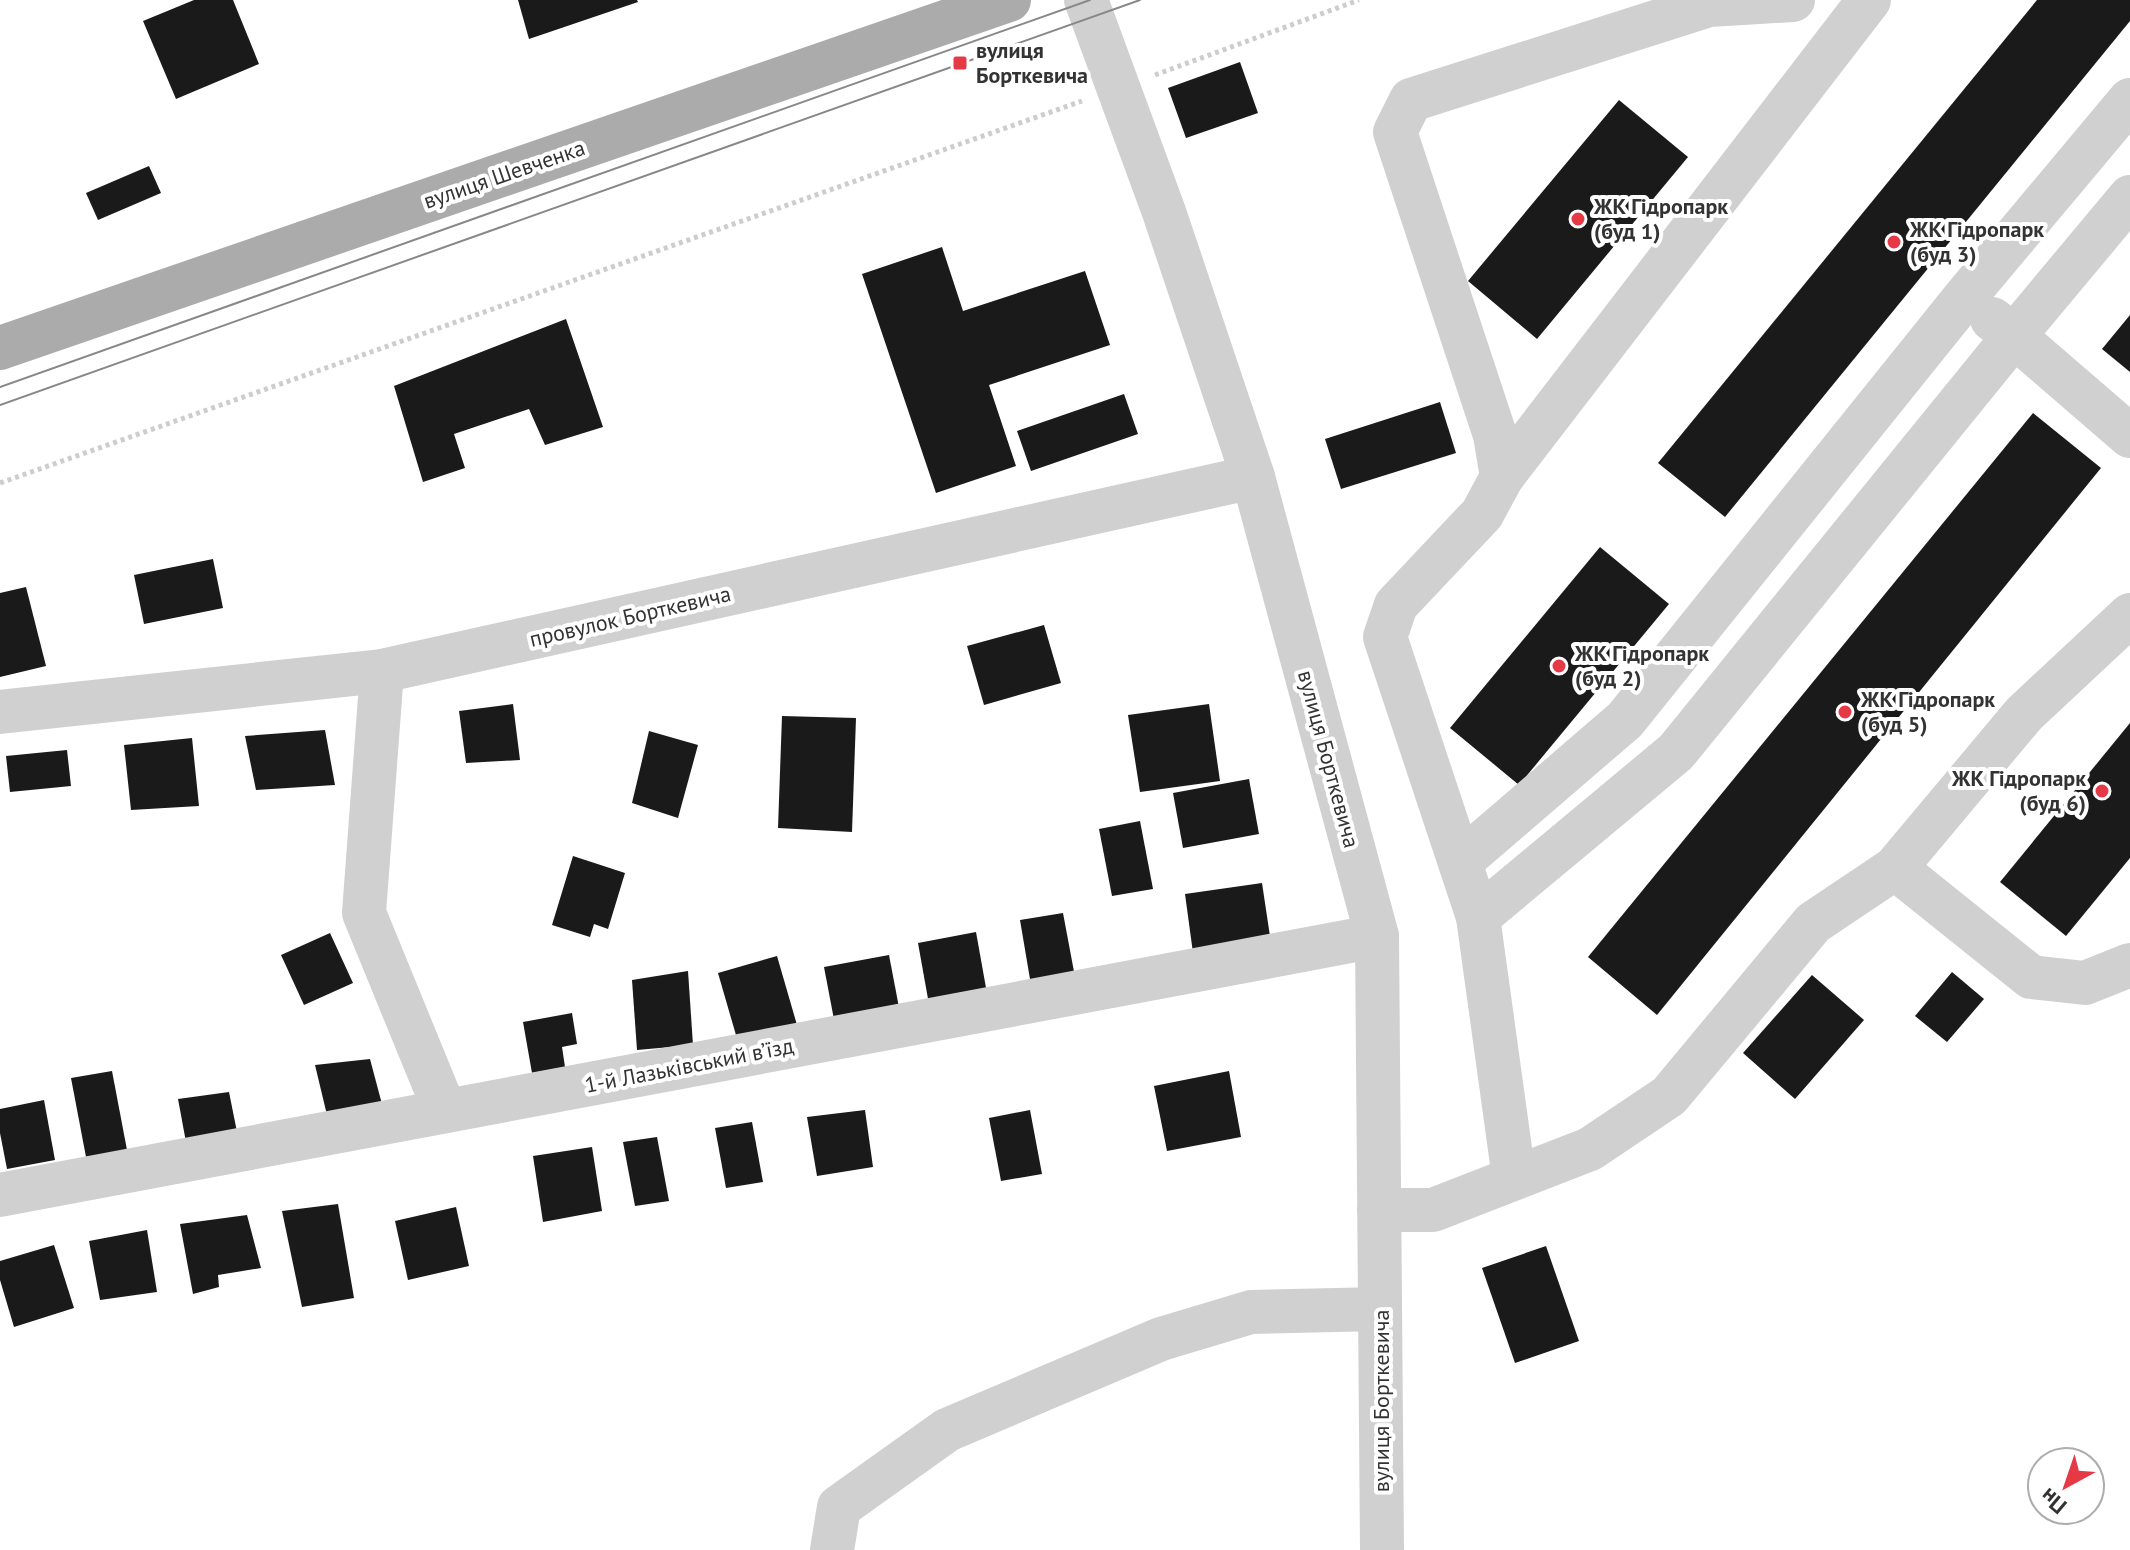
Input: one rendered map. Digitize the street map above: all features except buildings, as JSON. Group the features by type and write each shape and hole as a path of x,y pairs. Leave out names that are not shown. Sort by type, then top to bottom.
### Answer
{"main road":[{"name":"вулиця Шевченка","path":"1,343 1009,0"}],"street":[{"name":"вулиця Борткевича","path":"1086,0 1164,212 1253,477 1377,936 1382,1550"},
{"path":"1502,477 1495,435 1395,132 1411,100 1709,5 1793,0"},
{"path":"1514,1178 1478,917 1385,637 1396,605 1482,514 1502,477 1869,0"},
{"path":"1460,862 1625,720 1965,297 2130,100"},
{"path":"1478,917 1676,752 2130,197"},
{"path":"1965,297 2130,436"},
{"name":"провулок Борткевича","path":"0,712 382,671 1253,477"},
{"path":"1379,1210 1433,1210 1590,1149 1669,1096 1813,923 1895,868 2024,714 2130,615"},
{"path":"382,671 364,913 445,1111"},
{"path":"1895,868 2031,977 2085,983 2130,965"},
{"path":"2085,983 2130,932"},
{"name":"1-й Лазьківський в’їзд","path":"0,1195 1377,936"},
{"path":"832,1550 839,1507 947,1430 1161,1339 1251,1312 1380,1309"}],"path":[{"path":"0,483 1359,0"}],"tram line":[{"path":"0,387 1090,0"},
{"path":"0,405 1140,0"}],"place":[{"name":"вулиця Борткевича","path":"960,63"},
{"name":"ЖК Гідропарк (буд 1)","path":"1578,219"},
{"name":"ЖК Гідропарк (буд 3)","path":"1894,242"},
{"name":"ЖК Гідропарк (буд 2)","path":"1559,666"},
{"name":"ЖК Гідропарк (буд 5)","path":"1845,712"},
{"name":"ЖК Гідропарк (буд 6)","path":"2102,791"}]}
